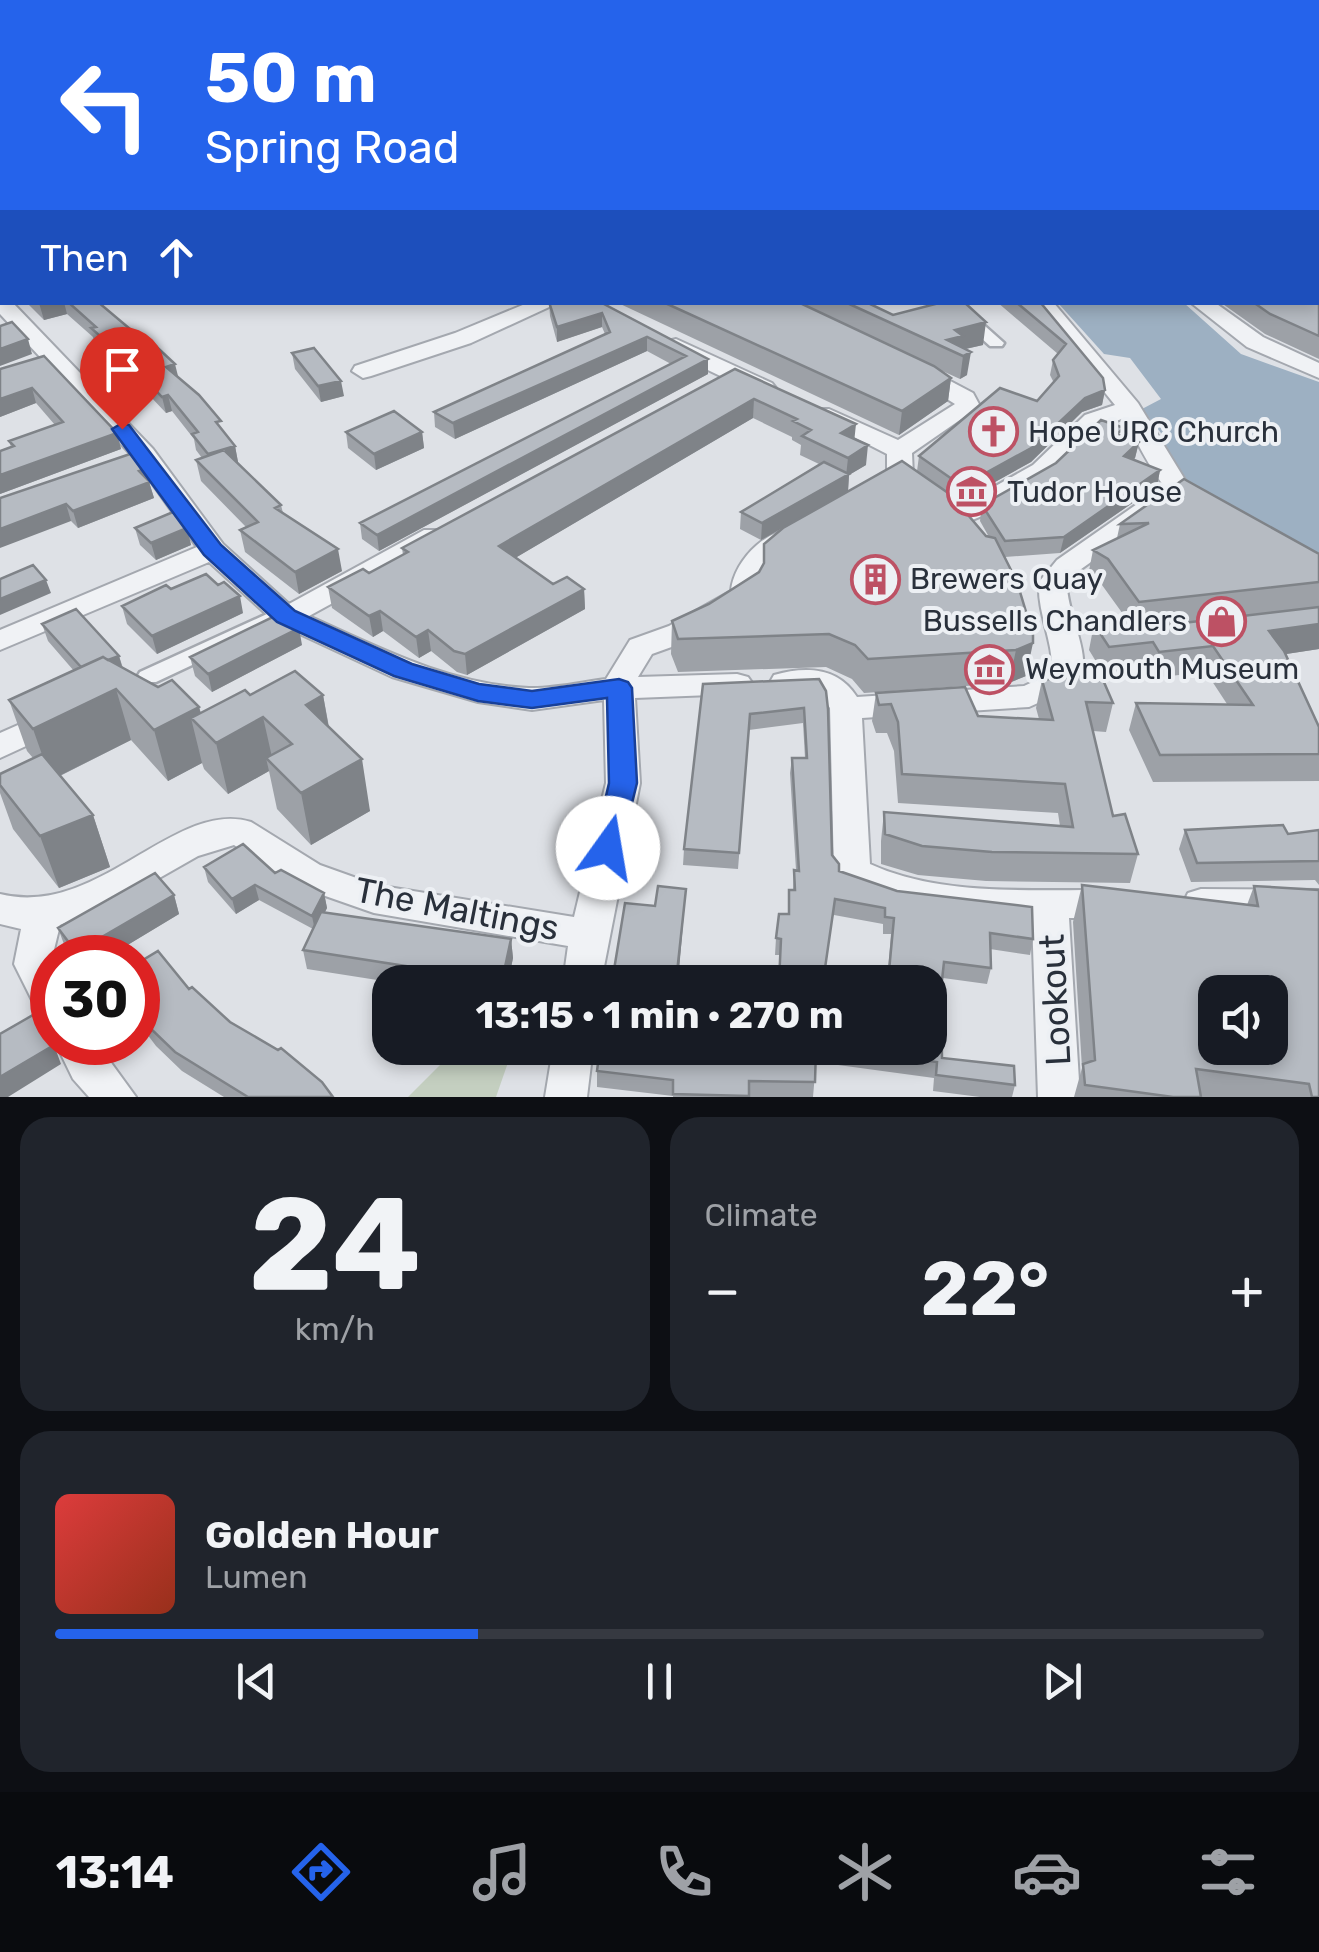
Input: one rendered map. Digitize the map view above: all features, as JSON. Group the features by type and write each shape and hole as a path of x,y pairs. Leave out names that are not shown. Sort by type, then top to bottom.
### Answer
{"street":[{"path":"2,305 45,361 135,457 212,550 284,615 403,670 478,692 532,699 619,688 826,681 839,689 846,708 852,872 871,884 938,896 1050,904 1319,905"},
{"path":"363,371 463,338 543,305"},
{"path":"952,305 996,343"},
{"path":"1044,305 1078,341 1130,408 1176,488 1223,516"},
{"path":"1204,305 1255,342 1319,371"},
{"path":"651,334 791,400 899,475 968,406 965,398 940,381 895,360"},
{"path":"698,393 733,374"},
{"path":"976,541 951,512 1042,470 1094,420 1130,408"},
{"path":"846,708 1029,696 1068,678 1071,658 1054,621 1053,582 1067,566 1176,488"},
{"path":"112,693 284,615 458,524"},
{"path":"584,965 623,783 619,688 626,667 641,647 680,633 745,595 745,572 752,563 817,524"},
{"path":"1,641 212,550"},
{"path":"0,747 77,710"},
{"name":"The Maltings","path":"0,909 10,914 43,914 90,900 209,836 239,831 307,876 374,899 589,934"},
{"name":"Lookout","path":"1050,904 1059,1097"},
{"path":"38,935 43,914"},
{"path":"87,1065 115,1097"},
{"path":"566,1097 571,1065"}],"green space":[{"path":"440,1065 507,1065 496,1097 408,1097"}],"water":[{"path":"1060,305 1186,305 1241,354 1319,382 1319,555 1178,476 1161,433 1142,409 1161,399 1130,358 1104,354"}],"building":[{"path":"71,305 102,305 136,334 108,343 91,328 96,327"},
{"path":"550,305 606,305 708,359 377,535 360,523 686,356 647,337 453,423 434,412 610,332 602,313 557,327"},
{"path":"670,305 804,305 934,366 951,378 902,411"},
{"path":"852,305 872,305 893,315 931,305 967,305 986,322 955,330 963,336 947,340 971,352 963,356"},
{"path":"1020,305 1042,305 1103,378 1105,390 1085,398 1033,447 962,486 919,456 1000,388 1037,401 1059,376 1053,360 1066,344"},
{"path":"1257,305 1319,305 1319,336"},
{"path":"12,322 28,339 0,349 0,326"},
{"path":"146,337 175,364 166,367 199,395 235,446 208,454 192,434 198,432 168,395 162,397 145,379 154,377 122,344"},
{"path":"314,348 341,381 318,386 292,353"},
{"path":"44,356 117,433 0,475 0,451 14,446 9,441 63,422 32,388 0,399 0,369"},
{"path":"735,369 856,424 841,433 868,445 848,458 802,436 811,430 793,421 797,419 754,399 499,546 553,584 567,577 584,589 465,654 454,651 428,630 416,637 380,611 369,616 328,587 363,569 369,573 408,552 402,548"},
{"path":"394,411 422,432 374,454 346,432"},
{"path":"1101,420 1124,428 1117,434 1139,442 1124,456 1160,470 1064,537 1005,541 982,505 1056,463"},
{"path":"224,450 281,505 275,508 338,549 295,572 240,530 258,522 196,460"},
{"path":"133,453 145,469 139,471 150,482 73,511 66,504 0,529 0,498"},
{"name":"Brewers Quay","path":"902,461 951,495 986,536 995,538 1017,582 1033,643 1016,650 868,659 855,645 829,634 678,639 672,621 709,604 759,572 764,563 764,544 783,528"},
{"path":"824,462 849,474 762,523 741,512"},
{"path":"1184,479 1319,554 1319,582 1139,602 1108,559 1093,550 1149,523 1120,524"},
{"path":"173,512 187,528 151,543 135,528"},
{"path":"33,565 46,580 0,599 0,579"},
{"path":"206,574 218,585 224,582 240,596 152,636 122,606 166,585 171,589"},
{"path":"1319,607 1319,624 1269,631 1284,651 1319,727 1319,754 1160,755 1136,703 1253,705 1213,646 1159,652 1153,642 1109,647 1094,624 1133,620 1149,627"},
{"path":"76,609 119,656 108,660 103,657 81,667 42,624"},
{"path":"281,613 299,628 208,674 190,657"},
{"path":"103,657 158,687 172,680 199,707 154,730 116,689 33,729 9,700"},
{"path":"295,671 323,695 306,705 362,759 301,793 266,758 292,744 263,717 216,743 191,718 245,690 250,695"},
{"path":"1100,673 1113,703 1086,702 1113,816 1125,814 1138,854 992,852 922,846 885,834 884,812 1073,827 1065,784 902,774 898,722 891,704 879,705 876,693 965,687 978,716 1053,720 1042,680"},
{"path":"819,679 826,691 828,709 832,855 839,871 897,891 1032,907 1033,939 990,933 991,968 944,962 890,965 894,918 885,917 885,908 835,899 825,965 780,965 781,939 776,938 779,914 789,914 789,890 795,890 794,870 799,871 792,758 807,758 804,708 750,714 739,853 684,849 703,684"},
{"path":"42,754 93,815 40,836 0,785 0,774"},
{"path":"1283,825 1288,834 1319,830 1319,861 1197,863 1185,830"},
{"path":"243,844 275,873 281,870 324,893 312,916 255,885 232,899 204,867"},
{"path":"155,873 174,895 105,935 63,935 58,928"},
{"path":"1082,885 1258,906 1254,886 1319,890 1319,1097 1312,1097 1309,1084 1196,1069 1201,1097 1085,1085 1083,1064 1095,1060"},
{"path":"658,886 686,889 678,965 615,965 625,903 655,906"},
{"path":"321,912 511,939 505,965 399,965 303,950"},
{"path":"160,953 189,989 192,987 230,1022 278,1050 281,1048 322,1082 333,1097 248,1097 175,1052 160,1038"},
{"path":"30,1017 30,1059 0,1077 0,1034"},
{"path":"947,1059 1014,1066 1015,1085 936,1075 937,1065 947,1065"},
{"path":"598,1065 816,1065 815,1082 749,1081 749,1096 673,1094 673,1080 597,1071"}],"place":[{"name":"Hope URC Church","path":"993,432"},
{"name":"Tudor House","path":"972,492"},
{"name":"Brewers Quay","path":"875,579"},
{"name":"Bussells Chandlers","path":"1222,621"},
{"name":"Weymouth Museum","path":"990,669"}],"route":[{"path":"122,429 212,550 286,617 403,670 478,692 532,699 619,688 623,783 608,848"}]}
